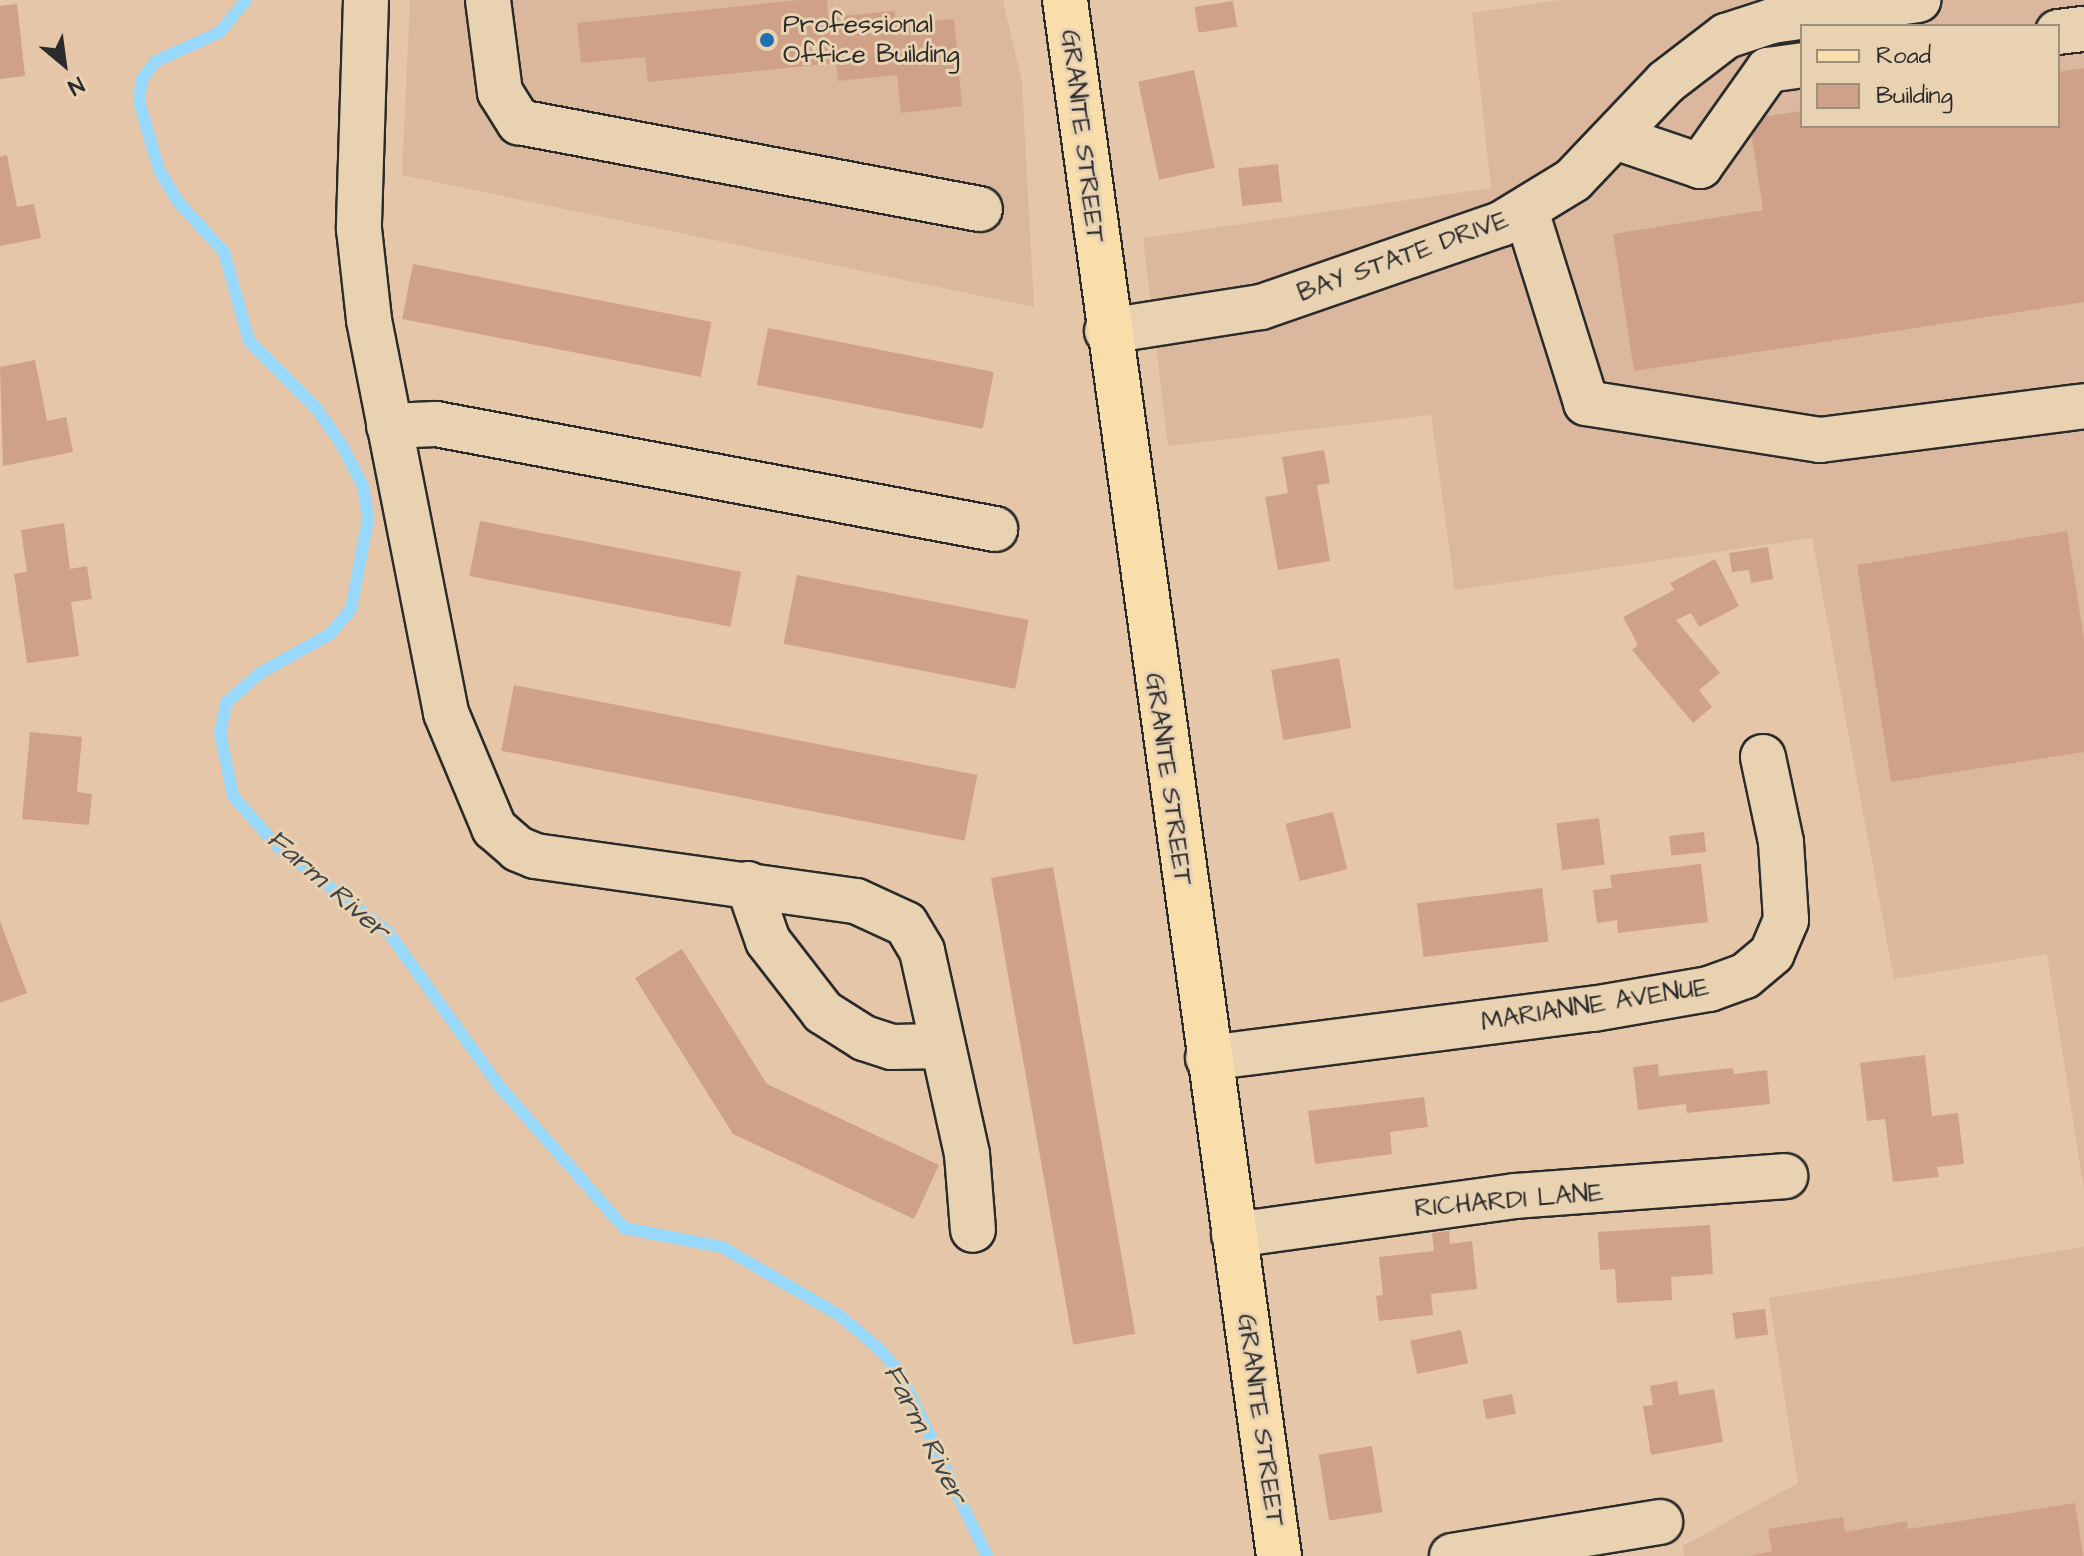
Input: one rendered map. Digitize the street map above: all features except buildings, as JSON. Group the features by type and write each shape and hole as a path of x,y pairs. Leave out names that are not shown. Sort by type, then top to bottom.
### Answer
{"main road":[{"path":"1044,0 1076,90"},
{"name":"GRANITE STREET","path":"1065,0 1107,331 1279,1556"}],"street":[{"path":"366,0 359,229 369,320 446,713 494,828 518,849 544,858 856,901 906,924 922,951 970,1171 973,1230"},
{"path":"488,0 500,92 519,122 980,209"},
{"name":"BAY STATE DRIVE","path":"1107,331 1261,307 1476,234 1526,211 1573,180 1684,65 1750,27 1918,0"},
{"path":"1615,137 1700,166 1785,68 1750,27"},
{"path":"2060,32 2084,29"},
{"path":"1526,211 1586,403 1820,440 2084,406"},
{"path":"389,426 436,424 995,529"},
{"name":"MARIANNE AVENUE","path":"1208,1058 1593,1009 1709,989 1745,976 1772,953 1786,920 1781,842 1763,757"},
{"path":"748,884 768,941 823,1012 864,1038 892,1047 942,1046"},
{"name":"RICHARDI LANE","path":"1234,1235 1515,1196 1785,1176"},
{"path":"1452,1556 1660,1522"}],"shaded area":[{"path":"410,0 1003,0 1022,82 1034,307 402,175"},
{"path":"1560,0 2084,0 2084,1190 2047,954 1894,979 1812,538 1455,590 1431,415 1168,446 1143,238 1491,188 1472,13"},
{"path":"2084,1247 2084,1556 1684,1556 1683,1546 1798,1483 1769,1298"}],"waterway":[{"name":"Farm River","path":"246,0 220,32 156,61 142,79 139,101 159,170 179,203 224,252 249,341 316,408 341,444 363,486 368,519 351,609 330,634 260,673 226,703 220,733 233,796 277,846 388,932 499,1086 624,1228 722,1247 839,1315 878,1348 899,1371 987,1556"}],"place":[{"name":"Professional Office Building","path":"767,40"}]}
